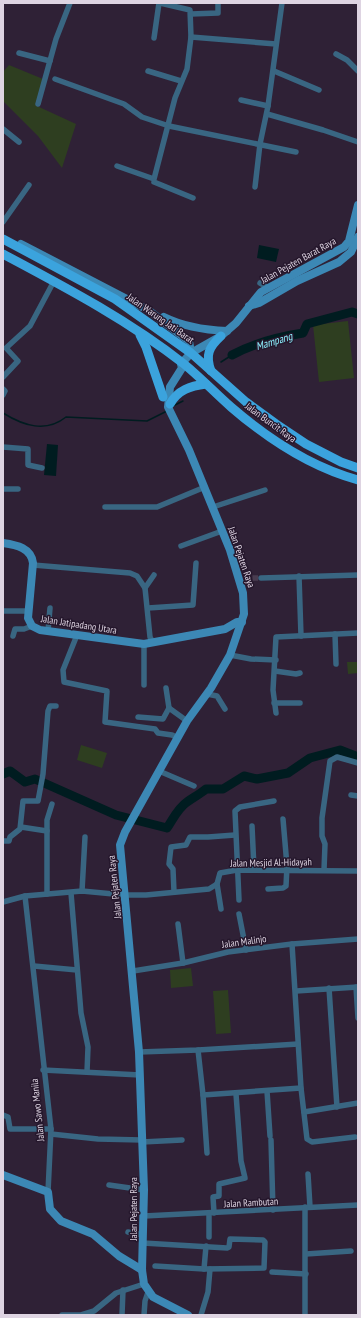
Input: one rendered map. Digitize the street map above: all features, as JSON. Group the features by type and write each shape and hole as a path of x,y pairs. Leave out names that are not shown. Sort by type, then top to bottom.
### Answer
{"main road":[{"name":"Jalan Warung Jati Barat","path":"3,239 115,299 191,353"},
{"path":"3,254 115,316 182,364"},
{"path":"138,332 146,347 163,397"},
{"path":"214,374 208,362 208,353 224,333"},
{"name":"Jalan Buncit Raya","path":"191,353 225,384 262,414 292,434 341,462 358,468"},
{"name":"Jalan Buncit Raya","path":"182,364 254,425 308,461 342,476 358,480"},
{"path":"169,406 180,391 196,385 207,385"}],"street":[{"path":"38,104 50,61 70,3"},
{"path":"154,38 160,3 189,6 191,14 187,70 172,109 154,183"},
{"path":"191,14 218,13 218,3"},
{"path":"255,188 260,144 267,114 274,71 282,3"},
{"path":"190,37 276,44"},
{"path":"20,52 50,61"},
{"path":"336,54 347,60 358,71"},
{"path":"148,71 182,81"},
{"path":"274,71 319,90"},
{"path":"55,79 124,104 142,117 169,126 296,152"},
{"path":"241,100 268,106"},
{"path":"267,114 337,134 358,142"},
{"path":"3,129 19,142"},
{"path":"117,166 154,183 193,198"},
{"path":"3,222 29,185"},
{"name":"Jalan Pejaten Barat Raya","path":"182,364 191,353 224,333 236,323 261,292 344,247 355,231 358,205"},
{"name":"Jalan Pejaten Barat Raya","path":"249,306 259,304 297,281 339,262 351,252 358,237"},
{"name":"Jalan Warung Jati Barat","path":"15,245 24,246 148,310 189,341 191,353"},
{"path":"3,377 18,361 5,347 30,326 54,281"},
{"path":"260,284 269,288"},
{"path":"148,310 178,324 224,333"},
{"path":"163,397 166,383 178,365 182,364"},
{"name":"Jalan Pejaten Raya","path":"182,364 182,368 170,387 169,406 172,416 205,487 242,578 245,600 242,622 230,655 207,694 187,721 135,814 120,847 140,1052 144,1190 142,1270 144,1284 148,1292 164,1304 188,1315"},
{"path":"3,389 3,395"},
{"name":"Jalan Pejaten Raya","path":"163,397 165,406 169,406"},
{"path":"3,447 28,449 28,465 42,468"},
{"path":"105,507 157,507 205,487"},
{"path":"3,489 18,489"},
{"path":"213,507 265,490"},
{"path":"181,546 222,531"},
{"path":"3,543 14,545 26,550 31,555 33,565 130,573 137,576 145,588 150,637 148,643 144,685"},
{"path":"148,608 193,605 196,563"},
{"name":"Jalan Jatipadang Utara","path":"33,565 28,619 32,626 40,630 148,643 225,629 237,622 242,622"},
{"path":"145,588 154,574"},
{"path":"262,578 358,575"},
{"path":"299,576 301,636"},
{"path":"48,631 50,608"},
{"path":"3,611 28,611"},
{"path":"13,636 15,629 24,629 32,626"},
{"name":"Jalan Jatipadang Utara","path":"225,629 239,633"},
{"path":"276,713 273,690 276,660 276,637 358,633"},
{"path":"335,634 336,664"},
{"path":"77,635 63,670 64,682 107,690 105,722 155,729 158,733 172,735 178,738"},
{"path":"230,655 251,659 276,660"},
{"path":"275,671 296,674 300,673"},
{"path":"138,717 163,719 169,708 166,688"},
{"path":"207,694 218,697 225,709"},
{"path":"274,703 300,703"},
{"path":"3,841 9,841 10,837 19,831 21,827 22,802 25,800 38,801 43,774 48,709 50,706 56,706"},
{"path":"169,708 187,721"},
{"path":"324,870 325,844 322,836 322,818 330,761 336,757 358,763"},
{"path":"159,771 194,786"},
{"path":"350,796 358,796"},
{"path":"239,900 234,815 237,809 274,801"},
{"path":"47,894 47,815 52,804"},
{"path":"268,889 286,887 287,869 283,819"},
{"path":"252,826 254,869"},
{"path":"21,827 47,831"},
{"path":"174,892 173,869 169,864 172,847 186,845 190,837 208,838 235,835"},
{"path":"82,892 85,837"},
{"name":"Jalan Mesjid Al-Hidayah","path":"217,884 220,872 237,870 287,869 358,871"},
{"path":"3,902 25,896 47,894 82,892 124,895 174,892 209,889 217,884 222,909"},
{"path":"71,893 81,1013 88,1047 87,1072"},
{"name":"Jalan Sawo Manila","path":"25,896 34,966 43,1070 51,1131 48,1192 50,1209 61,1221 94,1234 119,1256 142,1270"},
{"path":"239,914 246,950"},
{"path":"178,924 183,963"},
{"name":"Jalan Malinjo","path":"133,971 183,963 210,955 292,944 358,939"},
{"path":"292,944 301,1088 306,1137 309,1141 355,1137"},
{"path":"34,966 77,970"},
{"path":"296,991 357,987 358,1018"},
{"path":"329,988 336,1107"},
{"path":"140,1052 298,1044"},
{"path":"198,1050 207,1153"},
{"path":"43,1070 140,1076"},
{"path":"203,1095 236,1094 301,1088"},
{"path":"267,1091 273,1210"},
{"path":"209,1237 213,1197 219,1196 219,1184 245,1178 241,1161 236,1094"},
{"path":"304,1112 358,1103"},
{"path":"3,1115 8,1116 10,1129 51,1131 98,1138 142,1141 182,1140"},
{"path":"305,1315 308,1174"},
{"path":"3,1175 48,1192"},
{"path":"109,1185 144,1190"},
{"name":"Jalan Rambutan","path":"144,1216 358,1205"},
{"path":"128,1232 143,1239 229,1248 230,1239 263,1240 265,1242 264,1268 207,1269 155,1266"},
{"path":"201,1315 208,1292 206,1246"},
{"path":"306,1254 351,1251"},
{"path":"272,1272 306,1274"},
{"path":"62,1315 95,1313 116,1293 144,1284"},
{"path":"122,1315 123,1290"},
{"path":"144,1315 145,1301 148,1292"}],"green space":[{"path":"9,65 43,79 37,106 76,124 62,168 38,136 3,101 3,72"},
{"path":"348,321 354,378 319,382 313,325"},
{"path":"347,662 358,662 358,673 348,674"},
{"path":"81,745 107,753 102,768 77,760"},
{"path":"191,968 193,986 171,988 170,970"},
{"path":"228,990 231,1033 216,1034 213,991"}],"shaded area":[{"path":"259,245 279,249 276,262 257,258"},
{"path":"47,444 58,445 56,476 44,475"}],"waterway":[{"name":"Mampang","path":"232,355 266,341 303,333 307,324 352,312 358,314"},
{"path":"221,362 232,355"},
{"path":"173,406 183,401"},
{"path":"3,413 11,418 27,424 43,426 51,425 66,417 147,421 167,411"},
{"path":"3,774 10,771 25,782 35,779 116,815 167,828 181,807 206,789 223,789 244,776 257,779 288,773 310,758 340,750 358,757"}],"tunnel":[{"path":"244,578 261,578"}]}
